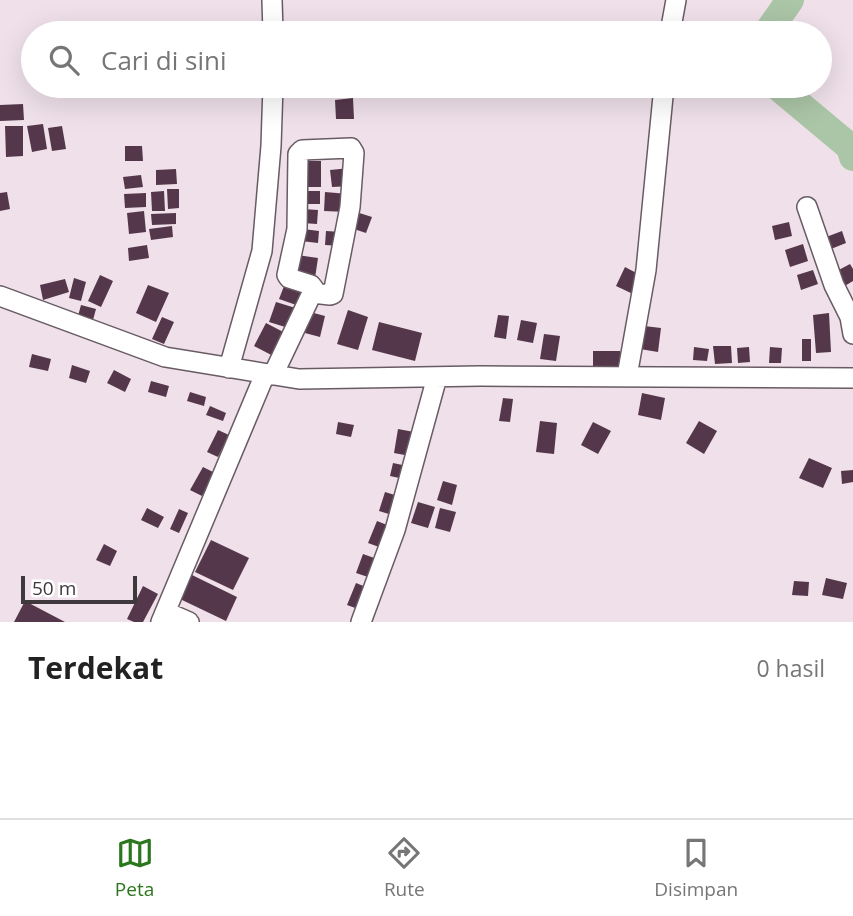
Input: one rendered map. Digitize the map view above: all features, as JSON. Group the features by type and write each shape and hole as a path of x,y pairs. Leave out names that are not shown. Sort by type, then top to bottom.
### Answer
{"street":[{"path":"272,0 273,21"},
{"path":"672,21 676,0"},
{"path":"229,368 262,251 273,98"},
{"path":"627,376 646,270 663,98"},
{"path":"189,622 164,617 269,374 314,289 311,285 287,275 297,229 298,154 302,150 351,148 354,153 350,207 334,294 312,293"},
{"path":"807,207 834,285 850,317 853,334"},
{"path":"0,296 164,358 299,379 627,376 853,378"},
{"path":"361,622 395,530 437,377"}],"building":[{"path":"353,98 354,119 336,119 335,100"},
{"path":"23,104 24,120 0,121 0,105"},
{"path":"43,124 47,149 32,152 27,126"},
{"path":"5,126 23,126 23,156 6,157"},
{"path":"62,126 66,149 52,151 48,128"},
{"path":"125,146 142,146 143,161 125,161"},
{"path":"300,161 321,161 321,187 301,187"},
{"path":"350,168 352,186 332,187 330,170"},
{"path":"176,169 177,184 156,185 156,170"},
{"path":"141,175 143,187 125,189 123,177"},
{"path":"167,189 179,189 179,208 168,209"},
{"path":"164,191 165,211 152,211 151,192"},
{"path":"303,191 320,191 320,204 304,204"},
{"path":"7,192 10,209 0,211 0,193"},
{"path":"325,192 348,194 347,212 324,211"},
{"path":"146,193 146,207 125,208 124,194"},
{"path":"303,209 318,210 317,224 302,223"},
{"path":"144,211 146,232 129,234 127,213"},
{"path":"353,211 372,217 366,233 348,227"},
{"path":"176,213 176,224 152,225 151,214"},
{"path":"789,222 792,236 775,240 772,226"},
{"path":"172,226 173,237 151,240 149,229"},
{"path":"303,229 319,231 318,243 301,241"},
{"path":"326,231 342,232 341,246 325,245"},
{"path":"842,231 846,243 826,251 821,239"},
{"path":"803,244 808,261 790,267 785,250"},
{"path":"147,245 149,258 129,261 128,248"},
{"path":"297,255 318,258 315,278 294,275"},
{"path":"850,264 853,281 843,287 835,272"},
{"path":"625,267 642,276 633,294 616,286"},
{"path":"813,270 818,284 801,290 797,275"},
{"path":"100,275 113,281 101,307 88,301"},
{"path":"74,278 86,282 81,301 69,298"},
{"path":"65,279 69,292 43,300 40,285"},
{"path":"286,281 309,290 302,307 279,299"},
{"path":"148,285 169,293 156,322 136,313"},
{"path":"276,302 302,310 295,330 269,322"},
{"path":"81,305 96,309 93,320 78,316"},
{"path":"348,310 368,317 358,350 337,344"},
{"path":"310,312 325,316 320,337 305,333"},
{"path":"829,313 831,352 816,353 813,315"},
{"path":"498,315 509,316 506,339 494,337"},
{"path":"162,317 174,322 164,344 152,339"},
{"path":"521,320 537,323 533,343 517,340"},
{"path":"379,322 422,333 415,361 372,350"},
{"path":"266,323 291,336 279,359 254,346"},
{"path":"644,326 661,328 658,352 640,349"},
{"path":"544,334 560,336 556,361 540,359"},
{"path":"802,339 811,339 811,361 802,361"},
{"path":"713,346 731,346 732,363 715,364"},
{"path":"694,347 709,349 707,361 693,360"},
{"path":"749,347 750,362 738,363 737,348"},
{"path":"770,347 782,348 781,363 769,363"},
{"path":"593,351 620,351 620,367 593,366"},
{"path":"32,354 51,359 48,371 29,367"},
{"path":"72,365 90,371 86,383 69,378"},
{"path":"114,370 131,379 125,392 107,383"},
{"path":"151,381 169,386 166,397 148,392"},
{"path":"190,392 206,397 204,406 187,401"},
{"path":"642,393 665,398 661,420 638,415"},
{"path":"503,398 513,399 510,422 499,421"},
{"path":"210,406 226,413 223,421 206,415"},
{"path":"540,421 557,423 554,454 536,452"},
{"path":"699,421 717,431 704,454 686,443"},
{"path":"338,422 354,425 351,437 336,434"},
{"path":"593,422 611,431 598,454 581,445"},
{"path":"398,429 414,432 410,456 394,453"},
{"path":"218,430 229,435 218,457 207,452"},
{"path":"809,458 832,468 823,488 799,478"},
{"path":"393,463 407,466 404,479 390,476"},
{"path":"203,467 215,473 202,496 190,490"},
{"path":"853,470 853,482 842,484 841,471"},
{"path":"443,481 457,485 452,505 437,500"},
{"path":"385,492 398,496 392,515 379,511"},
{"path":"418,502 435,507 428,528 411,523"},
{"path":"147,508 164,517 158,528 141,520"},
{"path":"440,508 456,512 450,532 435,528"},
{"path":"179,509 188,513 179,533 170,529"},
{"path":"377,521 387,525 379,547 368,543"},
{"path":"211,540 249,558 233,590 195,572"},
{"path":"104,544 117,551 110,566 96,560"},
{"path":"363,554 377,559 371,578 356,573"},
{"path":"192,575 237,597 226,621 180,599"},
{"path":"826,578 847,583 843,599 822,595"},
{"path":"794,581 809,582 808,596 792,595"},
{"path":"356,583 366,587 358,609 347,605"},
{"path":"143,586 158,594 143,622 134,622 127,619"},
{"path":"25,601 65,622 14,622"}],"waterway":[{"path":"775,21 790,0"},
{"path":"791,98 850,147 853,157"}]}
